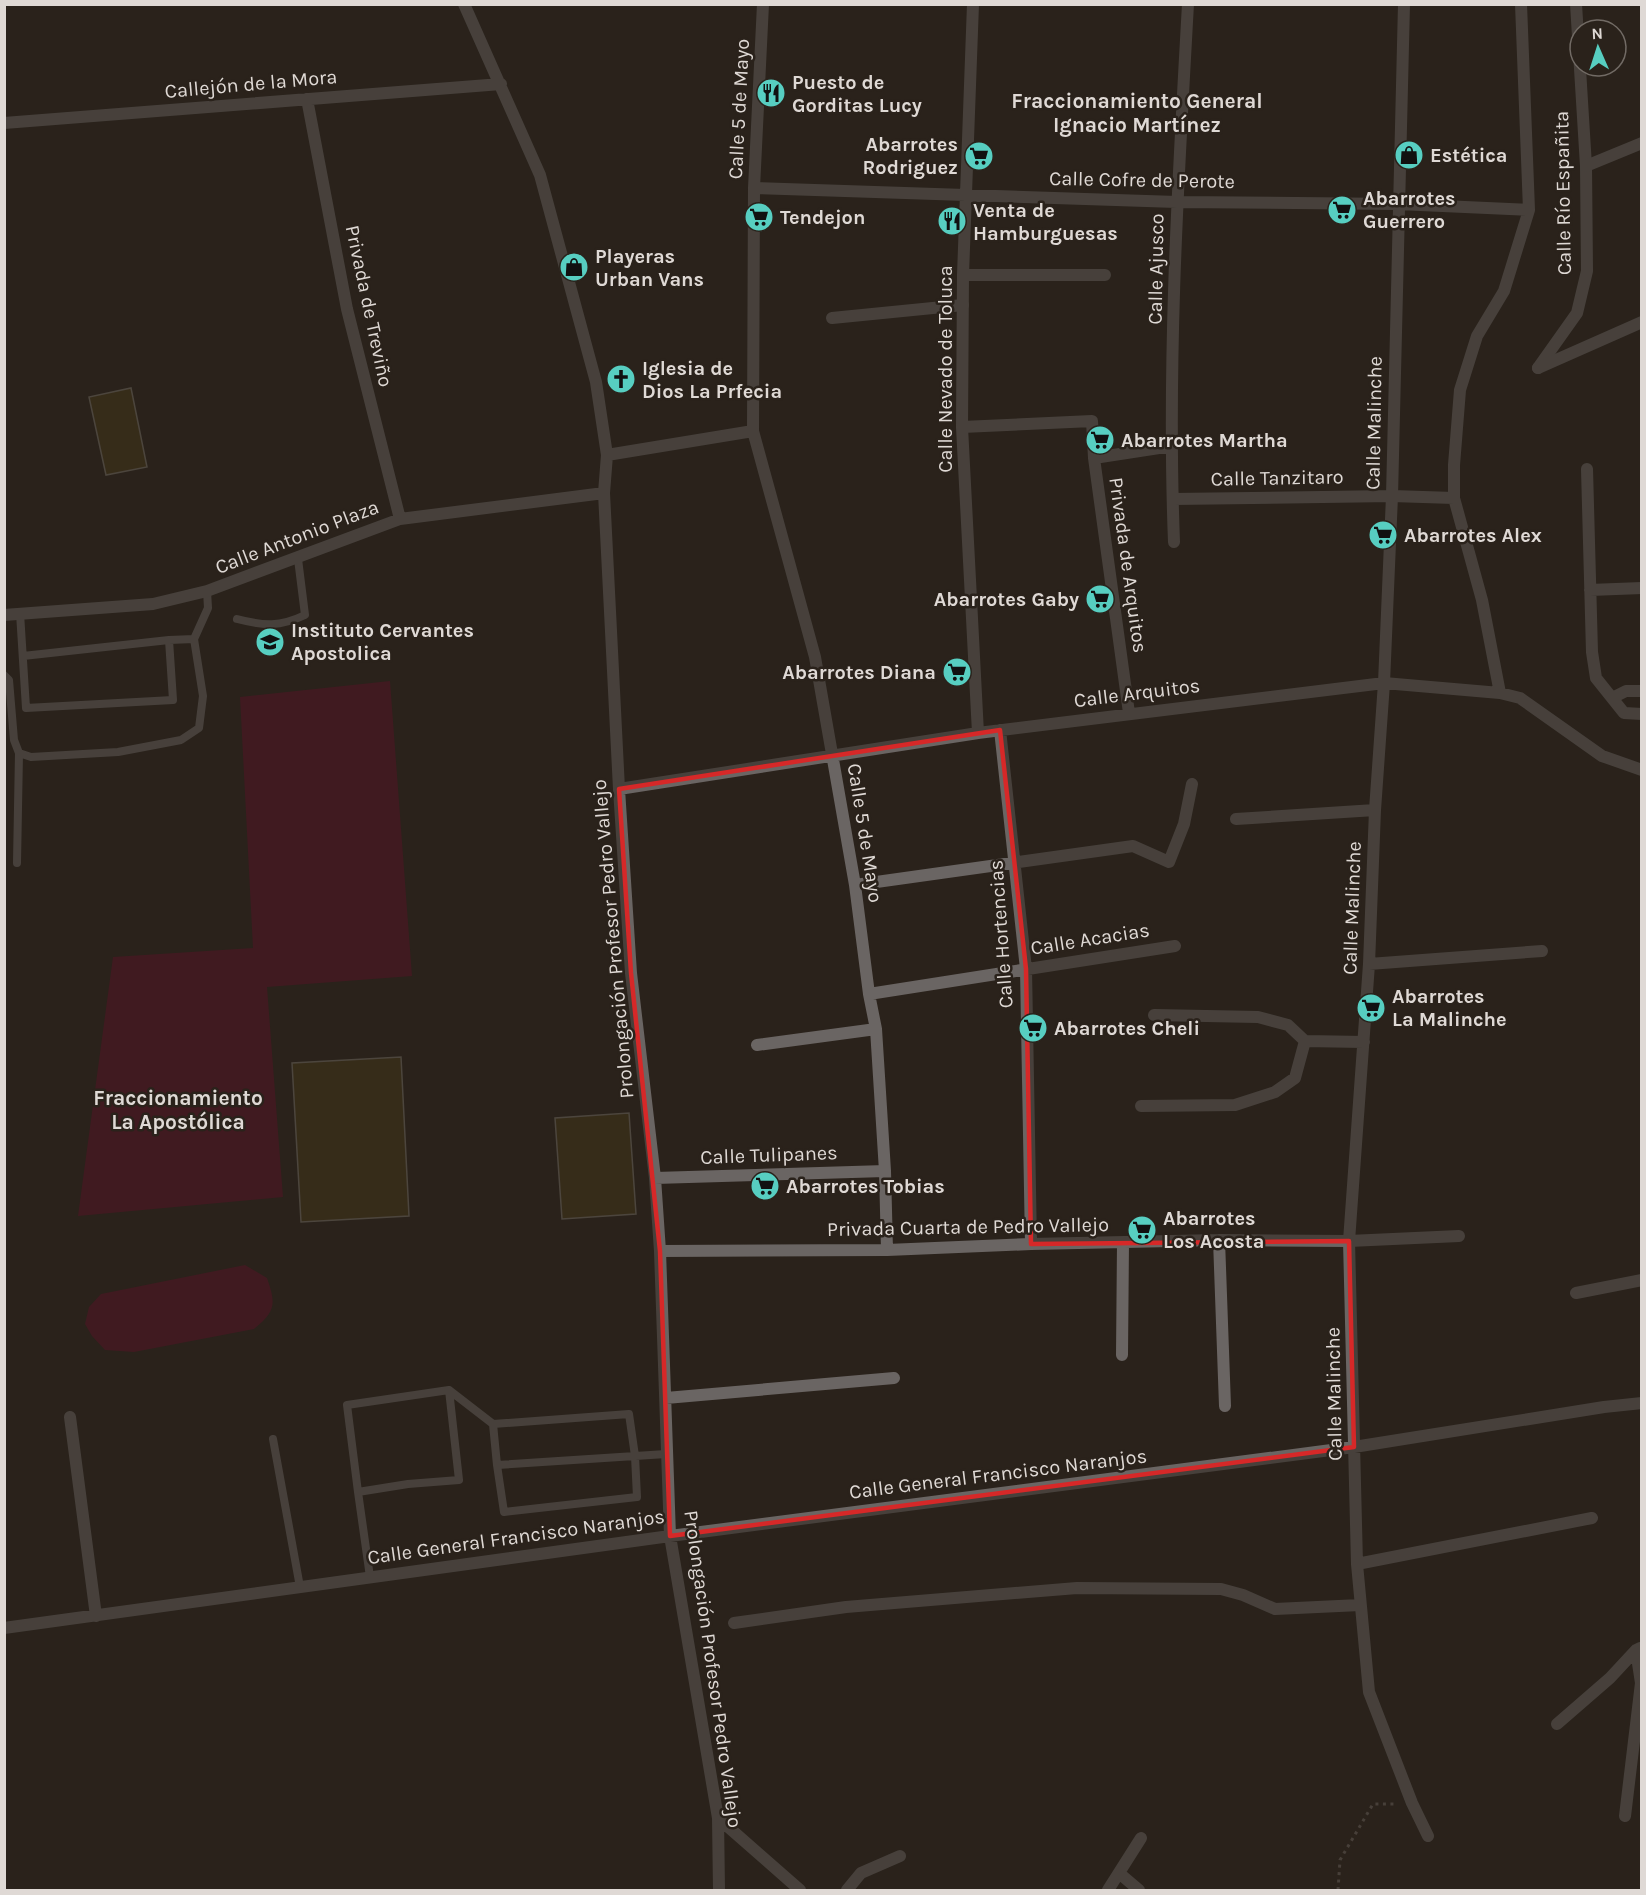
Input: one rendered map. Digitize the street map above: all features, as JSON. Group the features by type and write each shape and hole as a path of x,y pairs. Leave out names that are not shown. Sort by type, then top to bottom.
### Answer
{"street":[{"name":"Prolongación Profesor Pedro Vallejo","path":"464,4 540,175 596,382 607,455 604,493 619,789 631,973 655,1178 660,1251 670,1536 718,1818 719,1890"},
{"name":"Calle 5 de Mayo","path":"763,4 754,188 753,431 815,657 855,885 869,994 876,1029 885,1171 887,1250"},
{"name":"Calle Nevado de Toluca","path":"973,4 963,275 962,427 978,733"},
{"name":"Calle Ajusco","path":"1174,542 1172,446 1177,202 1188,4"},
{"name":"Calle Malinche","path":"1404,4 1392,496 1384,683 1375,810 1369,964 1350,1240 1357,1564 1369,1692 1412,1803 1428,1836"},
{"path":"1500,693 1482,600 1454,498 1461,390 1477,336 1503,291 1528,210 1521,4"},
{"name":"Calle Río Españita","path":"1576,4 1586,166 1587,271 1577,313 1538,368 1641,322"},
{"name":"Callejón de la Mora","path":"4,123 501,84"},
{"name":"Privada de Treviño","path":"307,99 347,309 400,519"},
{"path":"1586,166 1641,143"},
{"name":"Calle Cofre de Perote","path":"754,188 1177,202 1398,204 1528,210"},
{"path":"963,275 1105,275"},
{"path":"832,318 963,305"},
{"name":"Privada de Arquitos","path":"962,427 1092,421 1094,458 1129,713"},
{"path":"607,455 753,431"},
{"path":"1094,458 1172,446"},
{"path":"1587,469 1592,652 1596,678 1624,713 1641,714"},
{"name":"Calle Antonio Plaza","path":"4,615 153,604 207,591 298,559 400,519 604,493"},
{"name":"Calle Tanzitaro","path":"1173,499 1392,496 1454,498"},
{"path":"1590,590 1641,588"},
{"name":"Calle Arquitos","path":"619,789 978,733 1384,683 1500,693 1520,698 1602,756 1641,770"},
{"path":"1612,698 1626,691 1641,691"},
{"name":"Calle Hortencias","path":"1000,730 1026,969 1031,1244"},
{"path":"855,885 1133,846 1169,862 1184,824 1192,784"},
{"path":"1236,819 1375,810"},
{"name":"Calle Acacias","path":"869,994 1175,946"},
{"path":"1369,964 1542,951"},
{"path":"1154,1015 1258,1017 1288,1025 1305,1041 1364,1042"},
{"path":"757,1045 876,1029"},
{"path":"1141,1106 1234,1105 1275,1092 1295,1078 1305,1041"},
{"name":"Calle Tulipanes","path":"655,1178 885,1171"},
{"name":"Privada Cuarta de Pedro Vallejo","path":"660,1251 887,1250 1031,1244 1350,1240 1459,1236"},
{"path":"1219,1240 1225,1406"},
{"path":"1122,1355 1123,1242"},
{"path":"1576,1293 1641,1280"},
{"path":"666,1398 894,1378"},
{"name":"Calle General Francisco Naranjos","path":"4,1628 670,1536 1354,1447 1641,1403"},
{"path":"69,1417 96,1616"},
{"path":"1357,1564 1592,1518"},
{"path":"734,1623 846,1607 1077,1588 1221,1589 1243,1595 1275,1609 1360,1605"},
{"path":"1557,1724 1610,1678 1639,1648"},
{"path":"1625,1816 1641,1683 1639,1648"},
{"path":"718,1818 800,1890"},
{"path":"1108,1890 1141,1838"},
{"path":"847,1890 861,1873 900,1856"},
{"path":"1119,1873 1139,1890"}],"lane":[{"path":"237,619 265,626 292,621 305,615 298,559"},
{"path":"19,753 31,757 118,752 182,740 199,728 203,696 194,639 208,608 207,591"},
{"path":"20,613 26,708"},
{"path":"23,656 194,639"},
{"path":"12,708 173,700 170,640"},
{"path":"4,675 9,681 14,740 19,753 17,863"},
{"path":"370,1577 347,1405 449,1390 493,1424 629,1414 635,1456 637,1497 504,1512 493,1424"},
{"path":"358,1492 408,1484 459,1480 449,1390"},
{"path":"273,1439 300,1587"},
{"path":"497,1465 666,1454"}],"path":[{"path":"1338,1890 1340,1860 1373,1804 1412,1803"}],"highlighted area":[{"path":"1000,730 1026,969 1031,1244 1349,1241 1354,1447 670,1536 660,1251 631,973 619,789"}],"shaded area":[{"path":"390,681 412,976 267,987 283,1197 78,1216 113,957 253,948 240,697"},
{"path":"245,1265 267,1278 273,1301 267,1317 254,1329 134,1352 105,1350 85,1324 89,1307 101,1294"}],"building":[{"path":"131,388 147,467 106,475 89,397"},
{"path":"401,1057 409,1216 301,1222 292,1063"},
{"path":"629,1113 636,1214 562,1219 555,1118"}],"place":[{"name":"Puesto de Gorditas Lucy","path":"771,93"},
{"name":"Estética","path":"1409,155"},
{"name":"Abarrotes Rodriguez","path":"979,156"},
{"name":"Abarrotes Guerrero","path":"1342,210"},
{"name":"Tendejon","path":"759,217"},
{"name":"Venta de Hamburguesas","path":"952,221"},
{"name":"Playeras Urban Vans","path":"574,267"},
{"name":"Iglesia de Dios La Prfecia","path":"621,379"},
{"name":"Abarrotes Martha","path":"1100,440"},
{"name":"Abarrotes Alex","path":"1383,535"},
{"name":"Abarrotes Gaby","path":"1100,599"},
{"name":"Instituto Cervantes Apostolica","path":"270,642"},
{"name":"Abarrotes Diana","path":"957,672"},
{"name":"Abarrotes La Malinche","path":"1371,1008"},
{"name":"Abarrotes Cheli","path":"1033,1028"},
{"name":"Abarrotes Tobias","path":"765,1186"},
{"name":"Abarrotes Los Acosta","path":"1142,1230"}],"district":[{"name":"Fraccionamiento General Ignacio Martínez","path":"1137,113"},
{"name":"Fraccionamiento La Apostólica","path":"178,1110"}]}
